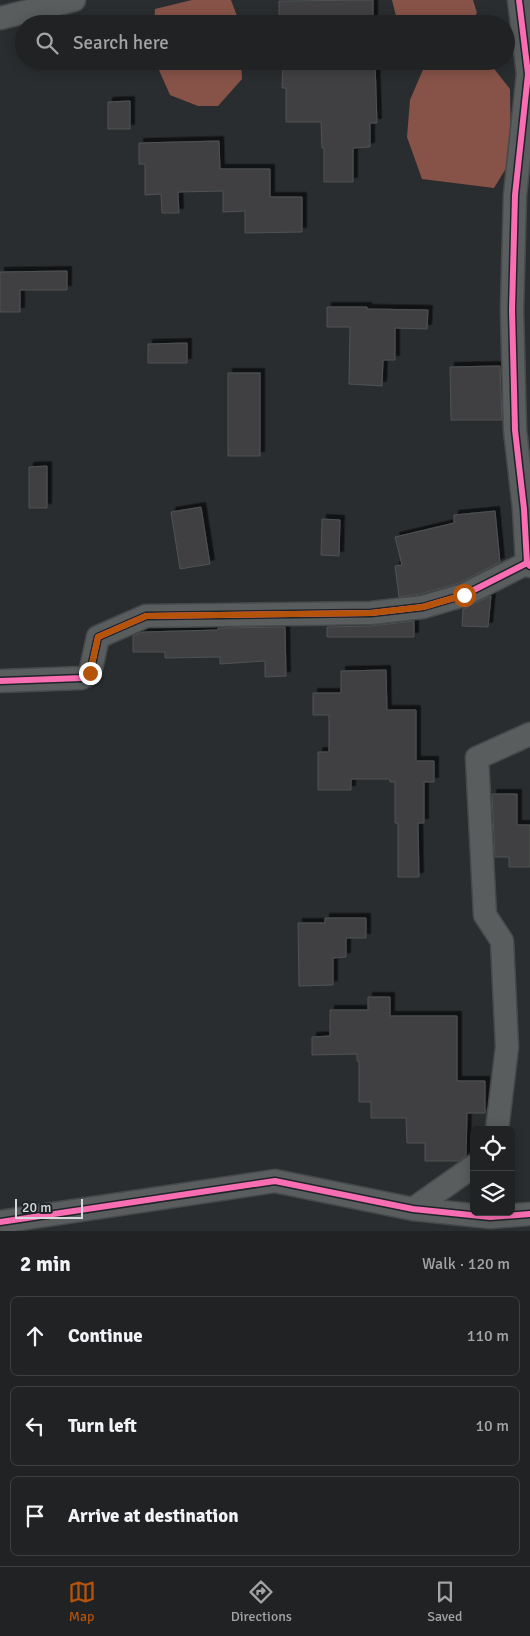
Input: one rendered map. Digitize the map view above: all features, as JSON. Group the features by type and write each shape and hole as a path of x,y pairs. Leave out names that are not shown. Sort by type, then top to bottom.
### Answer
{"street":[{"path":"0,18 74,0"},
{"path":"0,681 82,678 90,673 98,637 146,616 371,613 423,607 464,595 528,564 515,430 512,310 515,195 528,74 520,0"},
{"path":"497,1126 507,1047 502,942 485,915 477,758 530,734"},
{"path":"413,1209 470,1169"},
{"path":"0,1222 275,1181 413,1209 490,1217 530,1214"}],"shaded area":[{"path":"192,0 231,0 237,15 155,15 155,9"},
{"path":"392,0 473,0 477,13 476,15 396,15"},
{"path":"159,70 242,70 242,79 218,106 198,106 170,95"},
{"path":"423,70 495,70 510,89 511,160 494,188 422,179 407,137 410,100"}],"building":[{"path":"373,0 373,15 279,15 279,1"},
{"path":"283,70 375,70 377,123 370,123 370,147 353,148 353,182 324,182 324,148 322,148 321,122 286,122 286,88 282,88"},
{"path":"130,101 130,129 108,129 108,102"},
{"path":"219,141 220,169 270,169 270,197 302,197 302,232 245,233 245,211 223,212 223,191 179,192 179,213 162,213 161,194 145,195 145,164 139,164 139,143"},
{"path":"67,271 67,290 20,290 20,312 0,312 0,272"},
{"path":"327,307 428,310 427,329 395,328 395,360 383,360 382,386 349,384 350,327 327,327"},
{"path":"187,343 187,363 148,363 148,344"},
{"path":"500,366 502,420 451,420 450,367"},
{"path":"228,373 260,373 260,456 228,456"},
{"path":"47,466 47,508 29,508 29,467"},
{"path":"201,507 210,564 180,569 171,512"},
{"path":"495,511 500,562 459,583 420,594 399,597 395,566 402,565 395,537 454,523 454,515"},
{"path":"322,519 340,520 339,556 321,555"},
{"path":"491,596 488,627 462,626 463,609"},
{"path":"414,621 414,637 327,637 327,627 371,626"},
{"path":"285,627 286,676 265,677 265,661 220,664 220,657 165,658 165,652 133,652 133,636 143,632"},
{"path":"386,670 387,710 416,710 416,761 434,761 434,782 424,782 424,823 418,823 419,877 398,877 398,823 395,823 395,782 390,782 390,779 351,779 351,790 318,790 318,752 329,752 329,715 313,715 313,693 341,693 341,671"},
{"path":"492,794 517,794 517,825 530,825 530,867 509,867 509,857 495,857"},
{"path":"325,918 366,918 366,938 346,938 346,957 333,958 333,985 299,986 298,923 325,923"},
{"path":"368,997 390,997 390,1016 457,1016 457,1081 485,1081 485,1113 467,1113 466,1156 459,1161 425,1161 425,1143 407,1143 406,1118 371,1118 371,1102 359,1102 359,1061 357,1061 357,1054 312,1055 312,1037 330,1036 330,1010 368,1010"}],"cycle path":[{"path":"519,0 528,74 515,195 512,310 515,430 524,509 527,563 530,566"},
{"path":"0,681 82,678 90,673 98,637 146,616 371,613 423,607 464,595 527,563"},
{"path":"0,1222 275,1181 413,1209 490,1217 530,1214"}],"route":[{"path":"90,673 98,637 146,616 371,613 423,607 464,595"}]}
